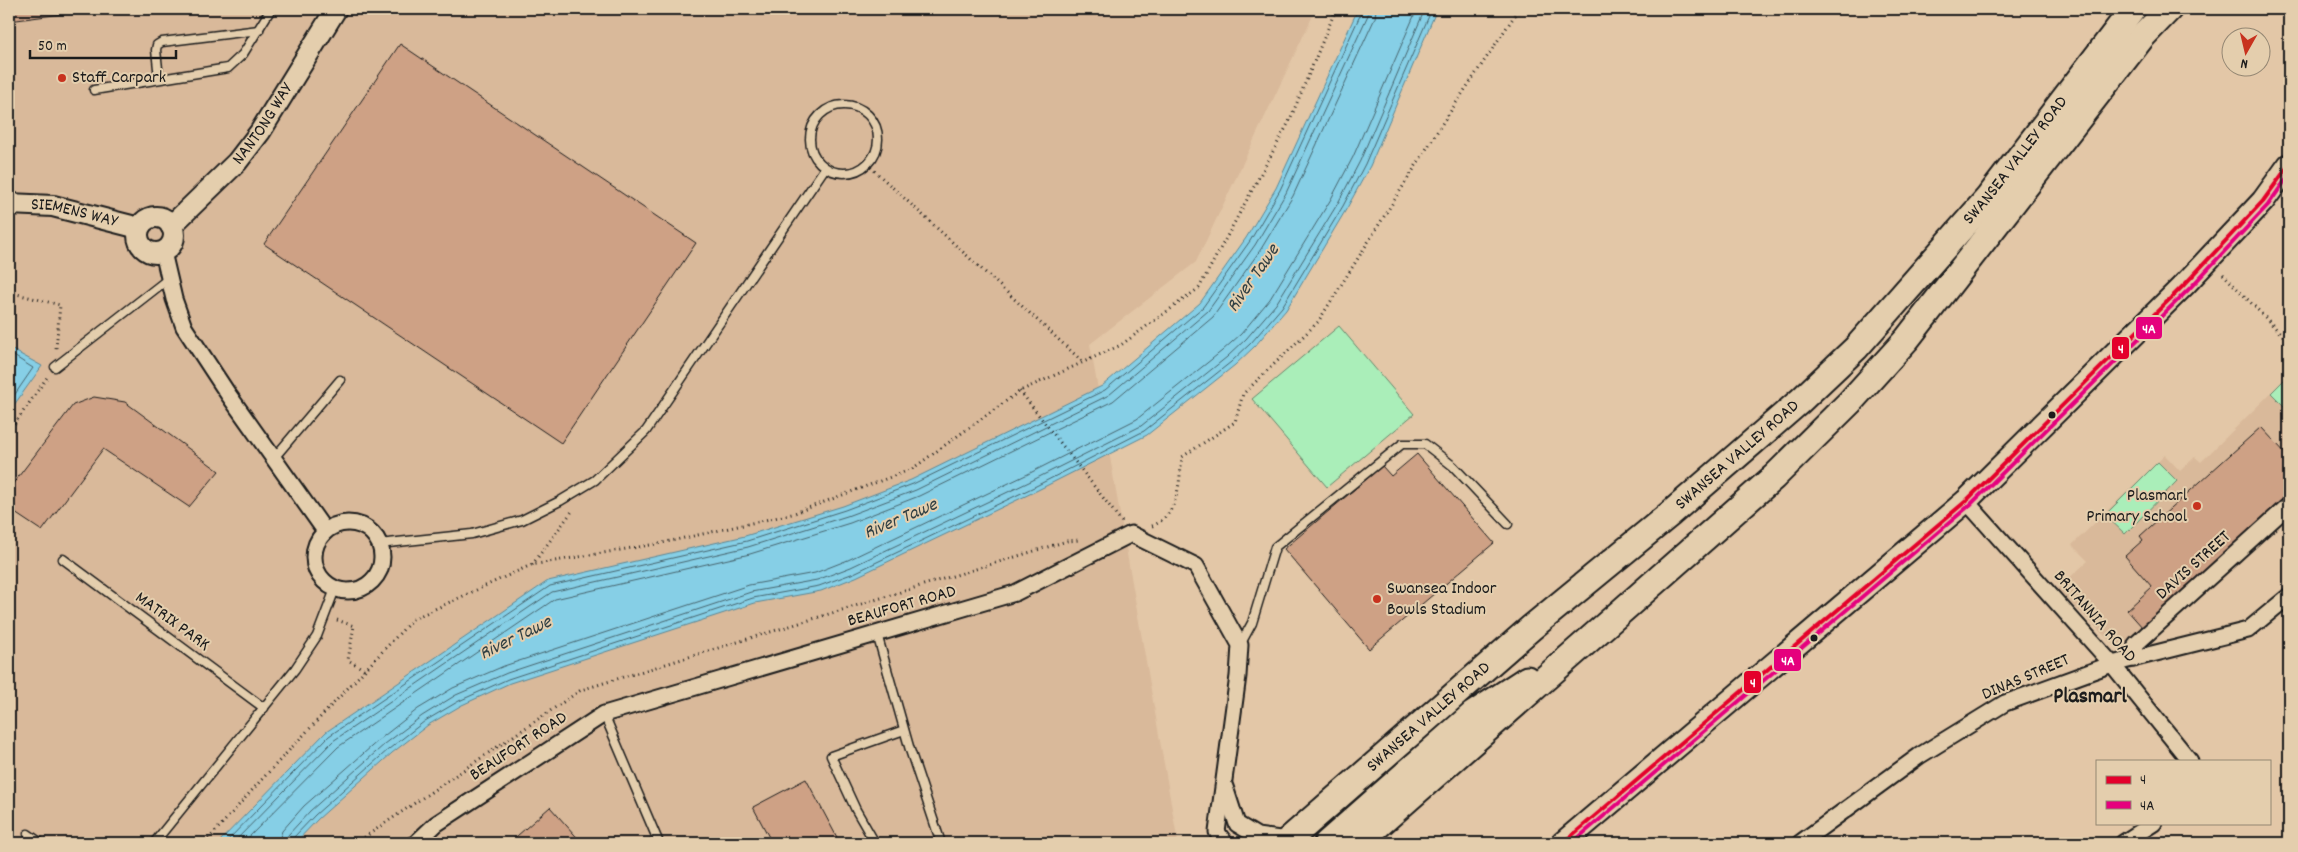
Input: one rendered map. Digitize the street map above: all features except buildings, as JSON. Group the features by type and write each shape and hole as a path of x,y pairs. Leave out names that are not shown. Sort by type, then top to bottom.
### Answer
{"main road":[{"name":"SWANSEA VALLEY ROAD","path":"1286,842 1530,628 1699,489 1800,401 1856,348 1988,198 2133,9"},
{"name":"SWANSEA VALLEY ROAD","path":"1358,843 1598,634 1774,476 1862,388 1907,339 2142,37 2169,9"},
{"path":"1563,843 1966,501 2082,388 2208,259 2263,201 2289,165"},
{"path":"1326,843 1472,714 1598,634"}],"street":[{"name":"NANTONG WAY","path":"171,226 237,162 254,140 336,9"},
{"name":"SIEMENS WAY","path":"9,204 54,206 139,228"},
{"path":"157,217 171,226 174,238 168,249 152,254 143,249 138,239 139,228 146,220 157,217"},
{"path":"163,252 168,279 184,327 228,394 325,531"},
{"name":"BRITANNIA ROAD","path":"1966,501 2112,664 2189,760"},
{"name":"DAVIS STREET","path":"2134,659 2136,644 2289,505"},
{"path":"345,523 356,524 366,528 380,544 382,562 375,578 369,584 352,591 335,589 321,579 314,563 315,546 325,531 345,523"},
{"path":"1131,534 1196,566 1240,645 1219,839"},
{"name":"BEAUFORT ROAD","path":"416,843 436,824 604,714 1015,593 1131,534"},
{"name":"DINAS STREET","path":"1800,843 1919,756 2005,704 2112,664 2248,630 2289,596"},
{"path":"1224,783 1237,824 1257,836 1286,842"},
{"path":"2123,843 2152,824"}],"lane":[{"path":"94,90 228,68 243,54 271,9"},
{"path":"159,78 156,50 157,45 162,42 259,30"},
{"path":"846,105 862,110 873,121 878,136 876,152 867,164 848,173 826,168 813,153 810,134 819,115 838,106 846,105"},
{"path":"380,544 472,534 513,522 560,501 596,480 646,431 826,168"},
{"path":"55,367 168,279"},
{"path":"274,458 340,380"},
{"path":"1240,645 1252,624 1275,547 1402,444 1425,444 1452,466 1508,524"},
{"name":"MATRIX PARK","path":"63,559 264,708"},
{"path":"154,843 295,669 317,636 335,589"},
{"path":"878,634 904,730 941,843"},
{"path":"604,714 659,843"},
{"path":"875,843 856,810 831,756 904,730"},
{"path":"28,834 41,843"}],"path":[{"path":"205,843 264,777 413,619 531,565 662,543 792,514 912,469 1020,391 1121,345 1199,288 1289,122 1336,9"},
{"path":"1020,391 1131,534 1162,522 1176,503 1182,457 1235,422 1242,394 1318,322 1442,124 1519,9"},
{"path":"867,164 1083,362"},
{"path":"2208,259 2289,342"},
{"path":"9,292 60,305 55,367 9,432"},
{"path":"531,565 596,480"},
{"path":"356,843 581,690 1067,541 1085,539"},
{"path":"325,615 354,626 348,660 365,670"}],"shaded area":[{"path":"9,9 1316,9 1196,262 1090,344 1178,843 9,843"},
{"name":"Plasmarl Primary School","path":"2289,375 2289,498 2125,644 2120,646 2113,644 2057,589 2088,561 2072,545 2165,455 2180,471 2195,457 2201,462"}],"green space":[{"path":"1339,326 1414,414 1327,487 1252,399"},
{"path":"2289,375 2289,411 2271,393"},
{"path":"2158,462 2177,481 2125,534 2105,515"}],"water":[{"name":"River Tawe","path":"1358,9 1437,9 1370,166 1286,310 1254,347 1235,365 1147,435 1036,491 856,577 821,591 755,603 510,683 462,705 428,725 392,753 318,819 295,843 218,843 326,732 548,581 745,536 843,506 911,480 1102,386 1200,303 1246,238 1276,188"},
{"path":"9,348 42,366 9,412"}],"transit line":[{"name":"4","path":"1563,843 1966,501 2184,285 2263,201 2289,165"},
{"name":"4A","path":"1572,843 1970,505 2189,289 2268,205 2289,175"}],"place":[{"name":"Staff Carpark","path":"62,78"},
{"name":"Plasmarl Primary School","path":"2197,506"},
{"name":"Swansea Indoor Bowls Stadium","path":"1377,599"}],"district":[{"name":"Plasmarl","path":"2090,697"}]}
